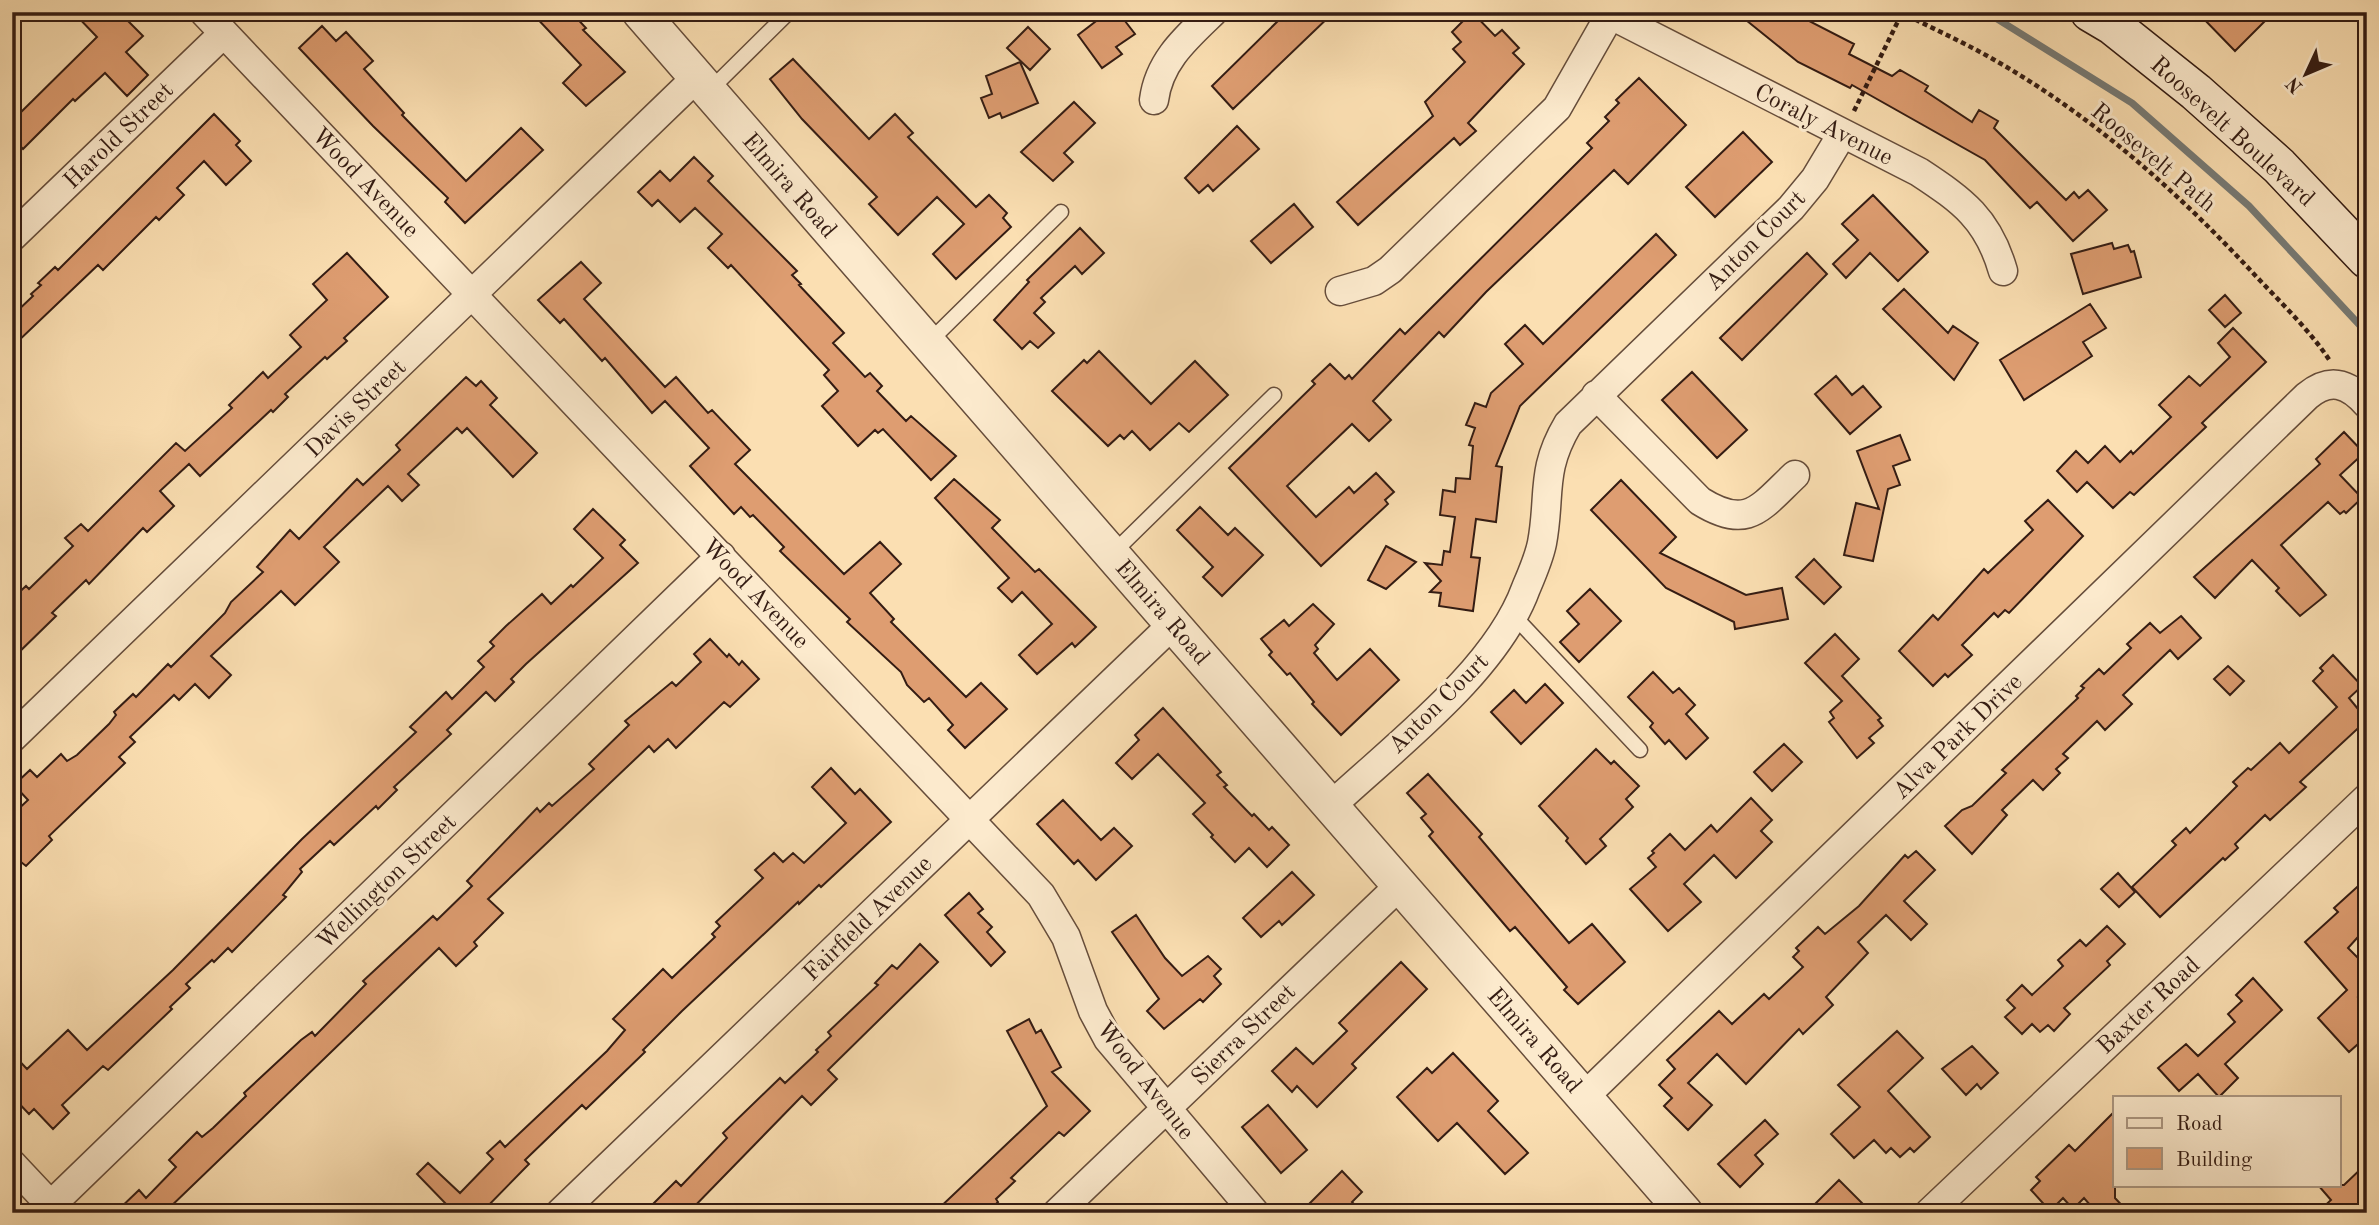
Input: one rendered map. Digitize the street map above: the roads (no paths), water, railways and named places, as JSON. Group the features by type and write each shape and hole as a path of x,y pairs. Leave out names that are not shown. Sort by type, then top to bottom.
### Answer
{"main road":[{"name":"Roosevelt Boulevard","path":"2090,12 2112,25 2213,107 2279,166 2367,259"}],"street":[{"name":"Wood Avenue","path":"204,12 1041,895 1066,937 1093,1011 1108,1039 1255,1213"},
{"name":"Elmira Road","path":"640,12 1685,1213"},
{"path":"1154,100 1156,82 1175,49 1213,12"},
{"name":"Coraly Avenue","path":"1340,291 1374,281 1391,270 1541,127 1574,81 1607,13 1919,172 1951,193 1979,217 1995,243 2003,271"},
{"name":"Harold Street","path":"12,237 224,33"},
{"name":"Davis Street","path":"12,738 473,294 703,84"},
{"name":"Anton Court","path":"1331,806 1466,680 1500,638 1525,592 1542,544 1553,450 1568,424 1791,208 1815,179 1843,134"},
{"name":"Alva Park Drive","path":"1584,1097 2307,396 2324,384 2335,383 2348,387 2367,404"},
{"path":"1596,396 1700,501 1718,512 1740,517 1756,512 1795,475"},
{"name":"Wellington Street","path":"54,1209 721,556"},
{"name":"Fairfield Avenue","path":"560,1213 1173,624"},
{"name":"Baxter Road","path":"1929,1213 2367,798"},
{"name":"Sierra Street","path":"1057,1213 1400,885"},
{"path":"12,1164 54,1209"}],"lane":[{"path":"703,84 789,12"},
{"path":"928,343 1062,212"},
{"path":"1112,554 1274,395"},
{"path":"1513,615 1640,750"}],"waterway":[{"path":"1986,12 2132,103 2249,206 2367,333"}]}
